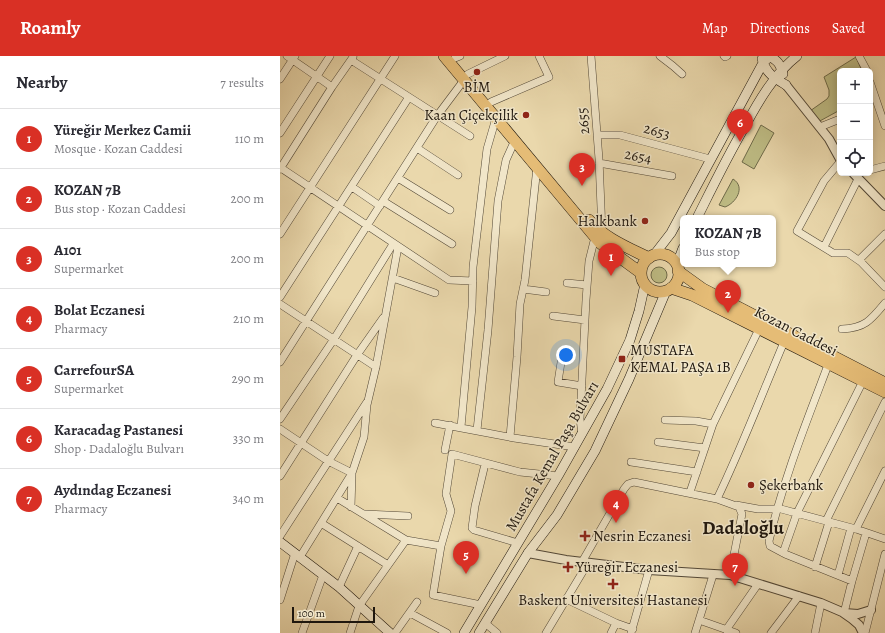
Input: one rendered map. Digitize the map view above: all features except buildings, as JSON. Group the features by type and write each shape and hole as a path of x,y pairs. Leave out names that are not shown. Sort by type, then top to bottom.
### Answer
{"highway":[{"path":"453,57 496,118 537,167 598,234 631,250 652,256 661,254 672,259 678,268 678,277 676,283 668,290 654,291 645,284 642,279 642,267 652,256"},
{"path":"466,77 491,102 593,225 598,234 600,243 641,273"},
{"name":"Kozan Caddesi","path":"678,268 703,289 885,383"},
{"name":"Kozan Caddesi","path":"668,290 692,295 828,365 885,392"}],"main road":[{"path":"698,215 725,162 761,98 782,71 797,56"},
{"path":"766,58 775,58 780,64 786,85"},
{"path":"766,58 766,70 786,85"},
{"path":"680,215 766,58"},
{"path":"652,256 671,233 680,216"},
{"path":"678,268 680,260"},
{"name":"Mustafa Kemal Paşa Bulvarı","path":"464,633 558,476 607,389 630,340 645,284"},
{"name":"Mustafa Kemal Paşa Bulvarı","path":"479,633 528,553 557,515 595,451 629,379 668,290"},
{"path":"280,542 339,587 390,633"}],"street":[{"path":"280,133 330,56"},
{"path":"280,234 395,56"},
{"path":"280,362 437,116 466,77 505,56"},
{"path":"491,102 549,77 539,56"},
{"name":"2655","path":"582,435 580,419 589,256 598,234 599,163 591,56"},
{"path":"660,56 682,74"},
{"path":"859,56 865,68"},
{"path":"280,79 291,57 316,77 332,87"},
{"path":"470,136 437,116 352,58 280,169 339,206 449,280 473,281"},
{"path":"786,85 829,139 837,154"},
{"path":"873,91 885,126"},
{"path":"280,297 409,97"},
{"path":"873,107 878,105"},
{"path":"461,427 470,339 473,267 488,148 496,118"},
{"path":"820,127 837,120"},
{"name":"2653","path":"597,135 620,135 710,159"},
{"path":"477,430 488,330 498,201 506,160 515,140"},
{"path":"417,148 458,175"},
{"name":"2654","path":"599,163 672,176"},
{"path":"837,165 824,180 797,232 833,253 848,253 859,260 885,287"},
{"path":"873,169 885,166"},
{"path":"510,437 520,304 526,280 537,167"},
{"path":"824,247 857,176"},
{"path":"858,176 885,206"},
{"path":"398,178 450,210"},
{"path":"352,187 452,244"},
{"path":"859,260 885,234"},
{"path":"280,600 297,555 321,523 352,473 364,437 369,398 393,278 396,245"},
{"path":"280,419 396,245"},
{"path":"393,278 434,293"},
{"path":"567,283 587,285"},
{"path":"523,289 546,292"},
{"path":"842,329 854,328 865,324 872,319 885,303"},
{"path":"280,304 376,367"},
{"path":"280,476 357,355 386,315"},
{"path":"553,316 585,320"},
{"path":"690,492 713,424 759,329"},
{"path":"717,499 738,454 784,342"},
{"path":"562,356 558,382 582,386"},
{"path":"828,365 776,510 769,541 770,546 783,553 852,581"},
{"path":"783,553 797,513 863,381"},
{"path":"280,536 369,398"},
{"path":"814,566 828,522 885,402"},
{"path":"665,420 713,424"},
{"path":"436,423 574,447"},
{"path":"446,450 450,425"},
{"path":"280,429 328,461 352,473"},
{"path":"658,442 705,448"},
{"path":"481,605 433,595 441,546 450,511 446,494 452,454 485,464 520,472 558,476"},
{"path":"631,462 697,472"},
{"path":"485,464 475,506 472,528 474,530 518,542"},
{"path":"838,575 853,529 885,471"},
{"path":"351,507 352,473"},
{"path":"548,633 624,489 628,484 634,482 690,492 736,505 758,509 781,509 885,538"},
{"path":"337,498 406,540 441,546"},
{"path":"730,575 742,514 739,507 736,505"},
{"path":"362,514 408,516"},
{"path":"321,523 388,565"},
{"path":"844,613 866,533"},
{"path":"350,633 360,606 406,540"},
{"path":"339,587 358,546"},
{"path":"528,553 649,570 730,575 821,603 844,613 859,625 864,633"},
{"path":"864,633 885,554"},
{"path":"566,599 632,631 649,570"},
{"path":"302,633 323,575"},
{"path":"695,633 713,575"},
{"path":"726,630 758,584"},
{"path":"771,633 799,596"},
{"path":"395,633 417,602"},
{"path":"815,633 821,603"},
{"path":"844,613 858,614 871,610"},
{"path":"410,613 447,633"},
{"path":"699,620 736,633"},
{"path":"485,623 497,633"},
{"path":"611,633 616,624"}],"shaded area":[{"path":"856,57 861,68 838,68"},
{"path":"837,69 837,112 818,122 810,111 829,96 829,90 824,77"},
{"path":"761,125 774,133 754,169 742,162"},
{"path":"733,179 739,186 736,198 725,207 719,205"},
{"path":"659,267 665,269 667,275 665,281 659,283 653,281 651,275 653,269"}],"place":[{"name":"BİM","path":"477,72"},
{"name":"Kaan Çiçekçilik","path":"526,115"},
{"name":"Karacadag Pastanesi","path":"740,142"},
{"name":"A101","path":"582,186"},
{"name":"Halkbank","path":"645,221"},
{"name":"Yüreğir Merkez Camii","path":"611,276"},
{"name":"KOZAN 7B","path":"728,313"},
{"name":"MUSTAFA KEMAL PAŞA 1B","path":"622,359"},
{"name":"Şekerbank","path":"751,485"},
{"name":"Bolat Eczanesi","path":"616,523"},
{"name":"Nesrin Eczanesi","path":"585,536"},
{"name":"Yüreğir Eczanesi","path":"568,567"},
{"name":"CarrefourSA","path":"466,574"},
{"name":"Baskent Universitesi Hastanesi","path":"613,584"},
{"name":"Aydındag Eczanesi","path":"735,586"}],"district":[{"name":"Dadaloğlu","path":"743,527"}]}
